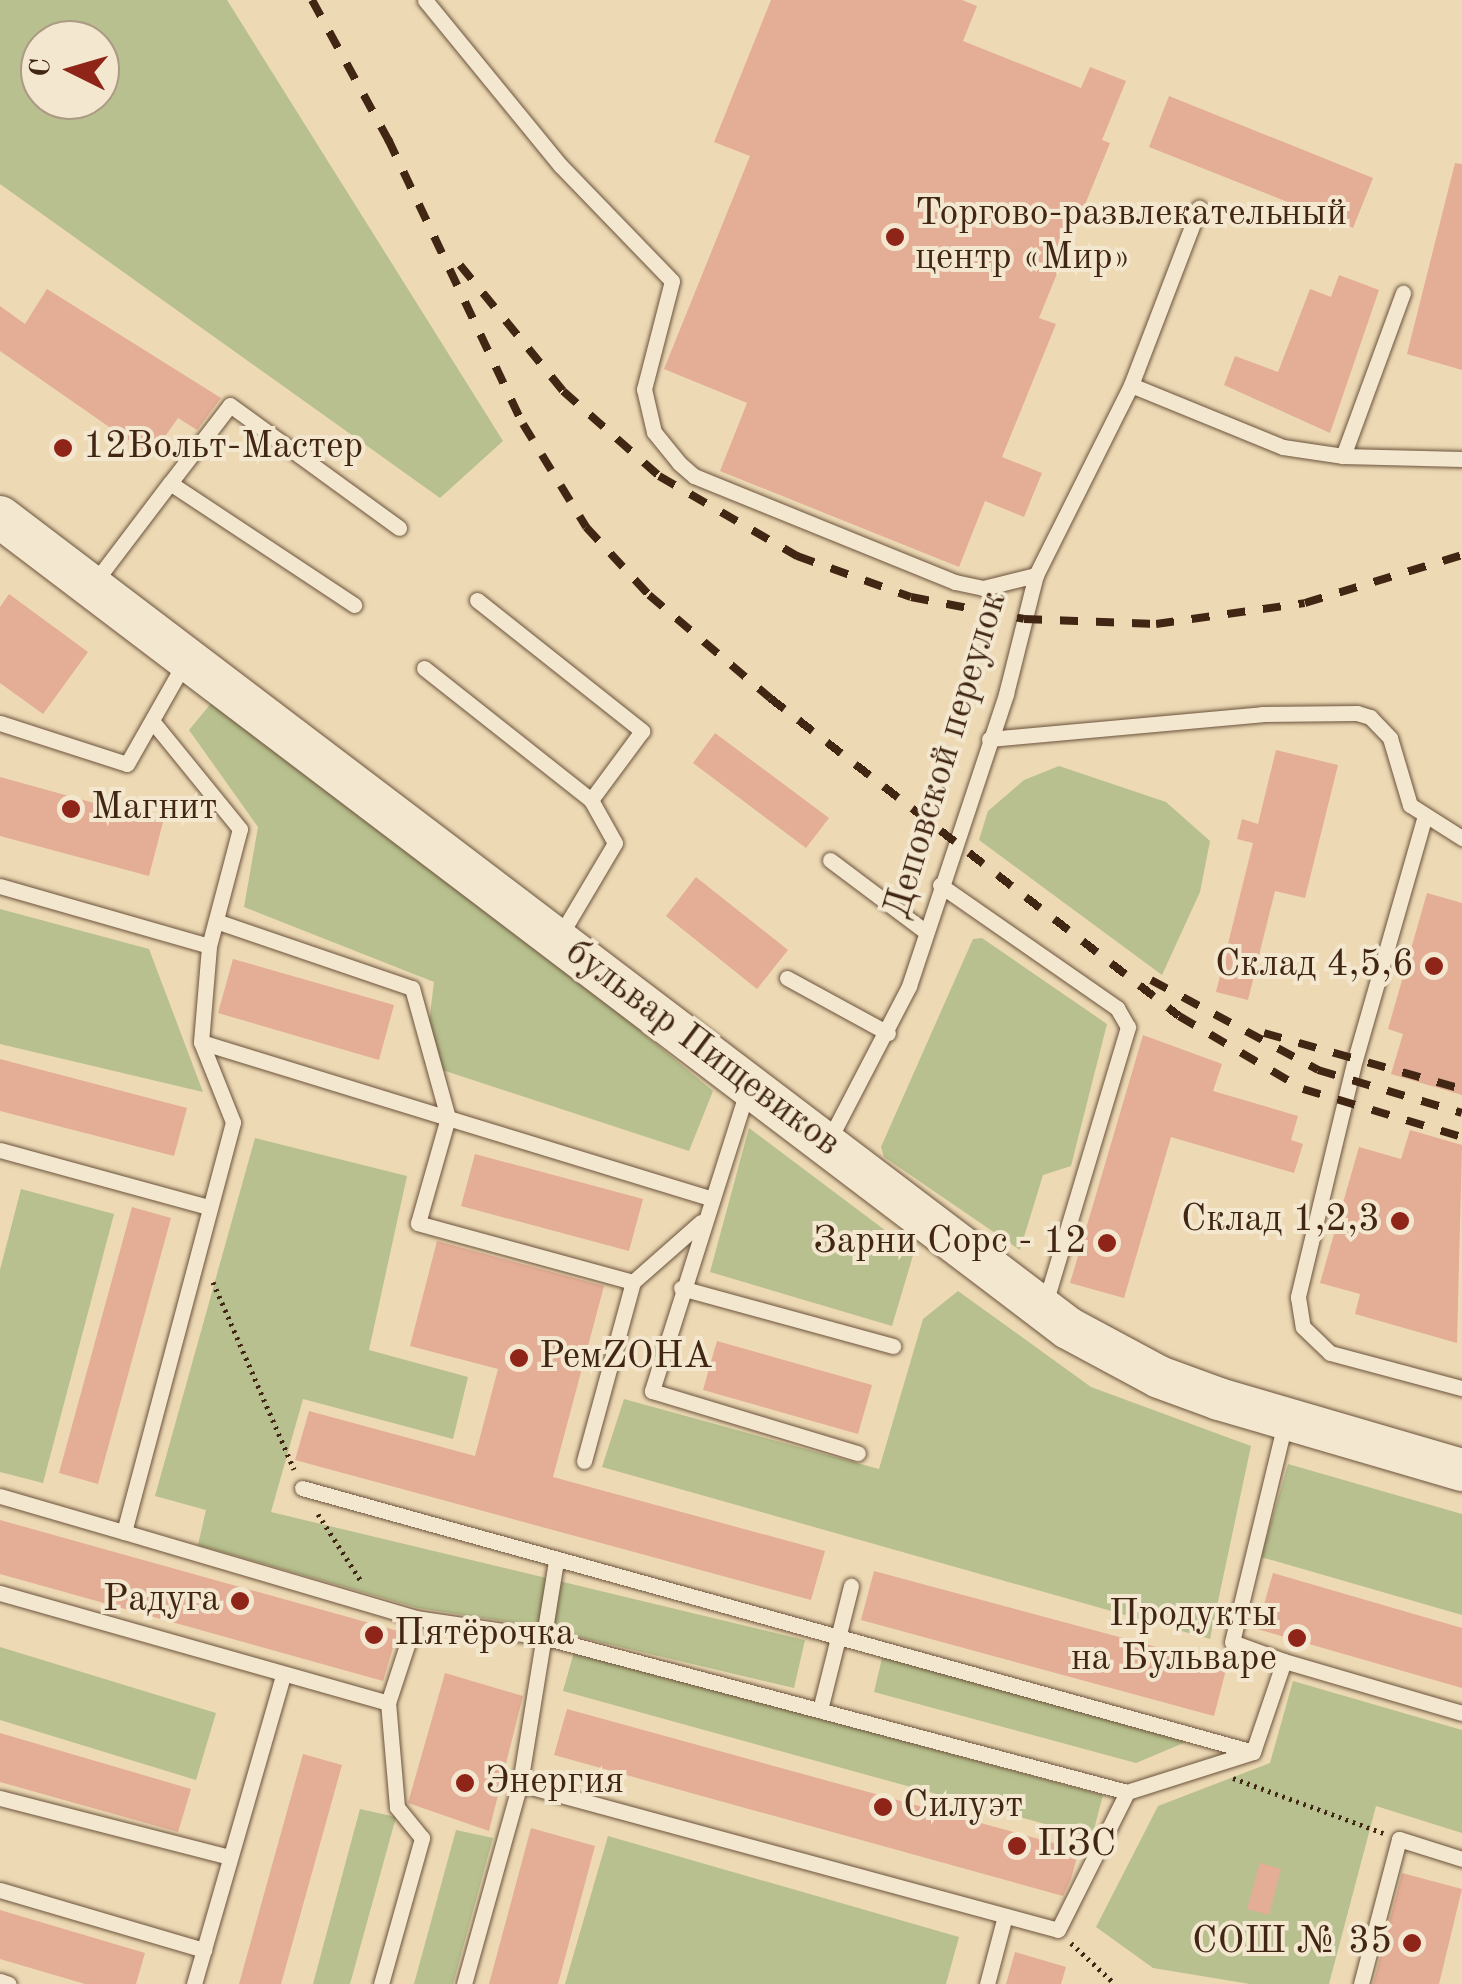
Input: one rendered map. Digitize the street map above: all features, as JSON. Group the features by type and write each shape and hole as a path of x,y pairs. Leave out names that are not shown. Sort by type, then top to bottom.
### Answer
{"main road":[{"name":"бульвар Пищевиков","path":"0,517 1043,1311 1159,1377 1462,1470"}],"lane":[{"path":"425,0 560,165 672,281 644,389 654,432 679,463 694,476 955,582 983,588 1036,575"},
{"name":"Деповской переулок","path":"827,1144 888,1033 926,932 989,739 1036,575 1131,385 1199,208"},
{"path":"1344,456 1404,293"},
{"path":"1131,385 1282,447 1344,456 1462,459"},
{"path":"92,586 230,405 399,528"},
{"path":"170,483 354,605"},
{"path":"477,600 642,731 591,800"},
{"path":"0,723 127,764 188,659"},
{"path":"424,668 591,800 615,843 558,939"},
{"path":"989,739 1262,714 1356,713 1370,717 1390,738 1402,788 1424,819 1462,838"},
{"path":"124,1532 196,1244 233,1122 201,1042 210,946 240,829 153,722"},
{"path":"1424,819 1354,1059 1298,1297 1303,1327 1330,1352 1462,1388"},
{"path":"830,860 926,932"},
{"path":"940,885 1117,1008 1128,1027 1043,1311"},
{"path":"0,886 210,946"},
{"path":"216,921 412,988 448,1118 418,1224 633,1282"},
{"path":"788,978 888,1033"},
{"path":"201,1042 710,1198"},
{"path":"748,1088 701,1222 652,1391 858,1453"},
{"path":"0,1150 209,1207"},
{"path":"584,1462 633,1282 701,1222"},
{"path":"681,1288 893,1346"},
{"path":"1286,1419 1232,1642 1284,1662 1462,1712"},
{"path":"302,1488 556,1561 840,1632 1253,1752"},
{"path":"0,1496 416,1618 542,1637 822,1706 1126,1792 1253,1752"},
{"path":"464,1984 520,1784 556,1561"},
{"path":"822,1706 851,1586"},
{"path":"0,1593 388,1702"},
{"path":"380,1984 422,1838 398,1807 388,1702 416,1618"},
{"path":"1253,1752 1284,1662"},
{"path":"194,1984 283,1675"},
{"path":"520,1784 1058,1930 1126,1792"},
{"path":"0,1798 230,1858"},
{"path":"1360,1984 1400,1839 1462,1859"},
{"path":"0,1890 204,1950"},
{"path":"988,1984 1005,1916"},
{"path":"0,1982 9,1984"}],"path":[{"path":"196,1244 302,1488 378,1608"},
{"path":"1205,1768 1400,1839"},
{"path":"1058,1930 1115,1984"}],"green space":[{"path":"0,0 227,0 503,441 440,498 0,184"},
{"path":"213,701 516,928 713,1091 689,1151 424,1064 434,982 244,907 258,827 189,730"},
{"path":"1059,766 1166,802 1210,841 1200,892 1162,975 979,840 988,811 1024,780"},
{"path":"0,909 149,949 203,1092 0,1044"},
{"path":"982,938 1107,1024 1071,1166 1043,1175 1020,1250 884,1157 881,1147 973,939"},
{"path":"749,1128 914,1252 892,1326 710,1272"},
{"path":"255,1138 407,1176 369,1350 468,1377 453,1439 303,1399 271,1512 805,1640 794,1688 523,1624 418,1608 198,1545 206,1510 155,1496"},
{"path":"21,1189 114,1214 43,1483 0,1472 0,1270"},
{"path":"958,1291 1091,1387 1251,1446 1210,1639 602,1467 624,1399 879,1469 923,1319"},
{"path":"1288,1464 1462,1514 1462,1615 1261,1557"},
{"path":"0,1647 216,1713 196,1780 0,1720"},
{"path":"574,1652 1103,1795 1092,1837 563,1691"},
{"path":"883,1654 1186,1742 1136,1763 874,1692"},
{"path":"1293,1681 1462,1730 1462,1833 1376,1806 1329,1984 1250,1984 1153,1968 1096,1927 1158,1806 1270,1763"},
{"path":"360,1809 396,1817 350,1984 313,1984"},
{"path":"456,1830 493,1838 453,1984 414,1984"},
{"path":"608,1836 959,1937 946,1984 565,1984"}],"building":[{"name":"Торгово-развлекательный центр «Мир»","path":"771,0 962,0 977,6 963,41 1081,88 1090,67 1126,81 1102,140 1110,143 1039,318 1056,324 1002,457 1042,473 1024,517 985,501 959,567 720,471 747,403 664,369 750,156 714,142"},
{"path":"1169,96 1373,178 1353,228 1149,147"},
{"path":"1455,163 1462,164 1462,370 1407,354"},
{"path":"1339,275 1379,290 1330,433 1224,385 1235,356 1278,372 1310,289 1331,297"},
{"path":"47,289 221,398 197,430 178,418 151,456 0,351 0,306 25,324"},
{"path":"9,594 88,652 43,714 0,683 0,607"},
{"path":"715,733 829,818 806,848 693,763"},
{"path":"1276,750 1338,765 1305,898 1275,891 1248,1000 1216,992 1253,843 1237,839 1242,819 1258,824"},
{"path":"0,777 163,822 149,876 0,836"},
{"path":"696,877 788,950 757,989 666,916"},
{"name":"Склад 4,5,6","path":"1427,893 1462,903 1462,1095 1391,1074 1403,1034 1388,1029"},
{"path":"233,959 394,1005 379,1060 218,1013"},
{"path":"1143,1035 1222,1064 1213,1091 1298,1116 1291,1140 1303,1144 1294,1173 1171,1137 1124,1298 1070,1283"},
{"path":"0,1059 187,1108 174,1156 0,1111"},
{"name":"Склад 1,2,3","path":"1410,1130 1462,1145 1457,1343 1355,1314 1360,1294 1320,1283 1359,1147 1401,1159"},
{"path":"475,1154 643,1199 629,1251 461,1206"},
{"path":"132,1207 171,1218 98,1484 59,1473"},
{"path":"437,1241 604,1286 553,1477 825,1551 811,1600 295,1460 309,1411 475,1456 498,1369 410,1346"},
{"path":"717,1341 872,1385 858,1434 703,1390"},
{"path":"0,1520 398,1631 383,1681 0,1574"},
{"path":"874,1571 1227,1666 1214,1716 861,1620"},
{"path":"1273,1573 1462,1628 1462,1688 1257,1629"},
{"path":"445,1673 523,1696 489,1831 408,1803"},
{"path":"567,1709 1079,1850 1071,1879 1063,1896 554,1755"},
{"path":"0,1733 191,1789 178,1832 0,1782"},
{"path":"303,1754 342,1765 281,1984 239,1984"},
{"path":"531,1828 595,1846 558,1984 489,1984"},
{"path":"1260,1863 1281,1869 1269,1915 1247,1909"},
{"name":"СОШ № 35","path":"1402,1873 1462,1889 1439,1984 1373,1984"},
{"path":"0,1910 145,1953 136,1984 85,1984 0,1959"},
{"path":"1015,1952 1066,1967 1061,1984 1006,1984"}],"railway":[{"path":"312,0 395,152"},
{"path":"388,139 523,424 586,527 649,595 770,698 1179,1016 1303,1089 1462,1137"},
{"path":"460,265 563,391 659,476 797,556 911,597 1024,619 1156,624 1305,603 1462,555"},
{"path":"1151,980 1318,1070 1462,1113"},
{"path":"1264,1033 1462,1089"}],"place":[{"name":"Торгово-развлекательный центр «Мир»","path":"895,237"},
{"name":"12Вольт-Мастер","path":"63,448"},
{"name":"Магнит","path":"71,809"},
{"name":"Склад 4,5,6","path":"1434,966"},
{"name":"Склад 1,2,3","path":"1400,1221"},
{"name":"Зарни Сорс - 12","path":"1107,1243"},
{"name":"РемZОНА","path":"519,1358"},
{"name":"Радуга","path":"240,1601"},
{"name":"Пятёрочка","path":"374,1635"},
{"name":"Продукты на Бульваре","path":"1297,1638"},
{"name":"Энергия","path":"465,1783"},
{"name":"Силуэт","path":"883,1807"},
{"name":"ПЗС","path":"1017,1846"},
{"name":"СОШ № 35","path":"1412,1943"}]}
